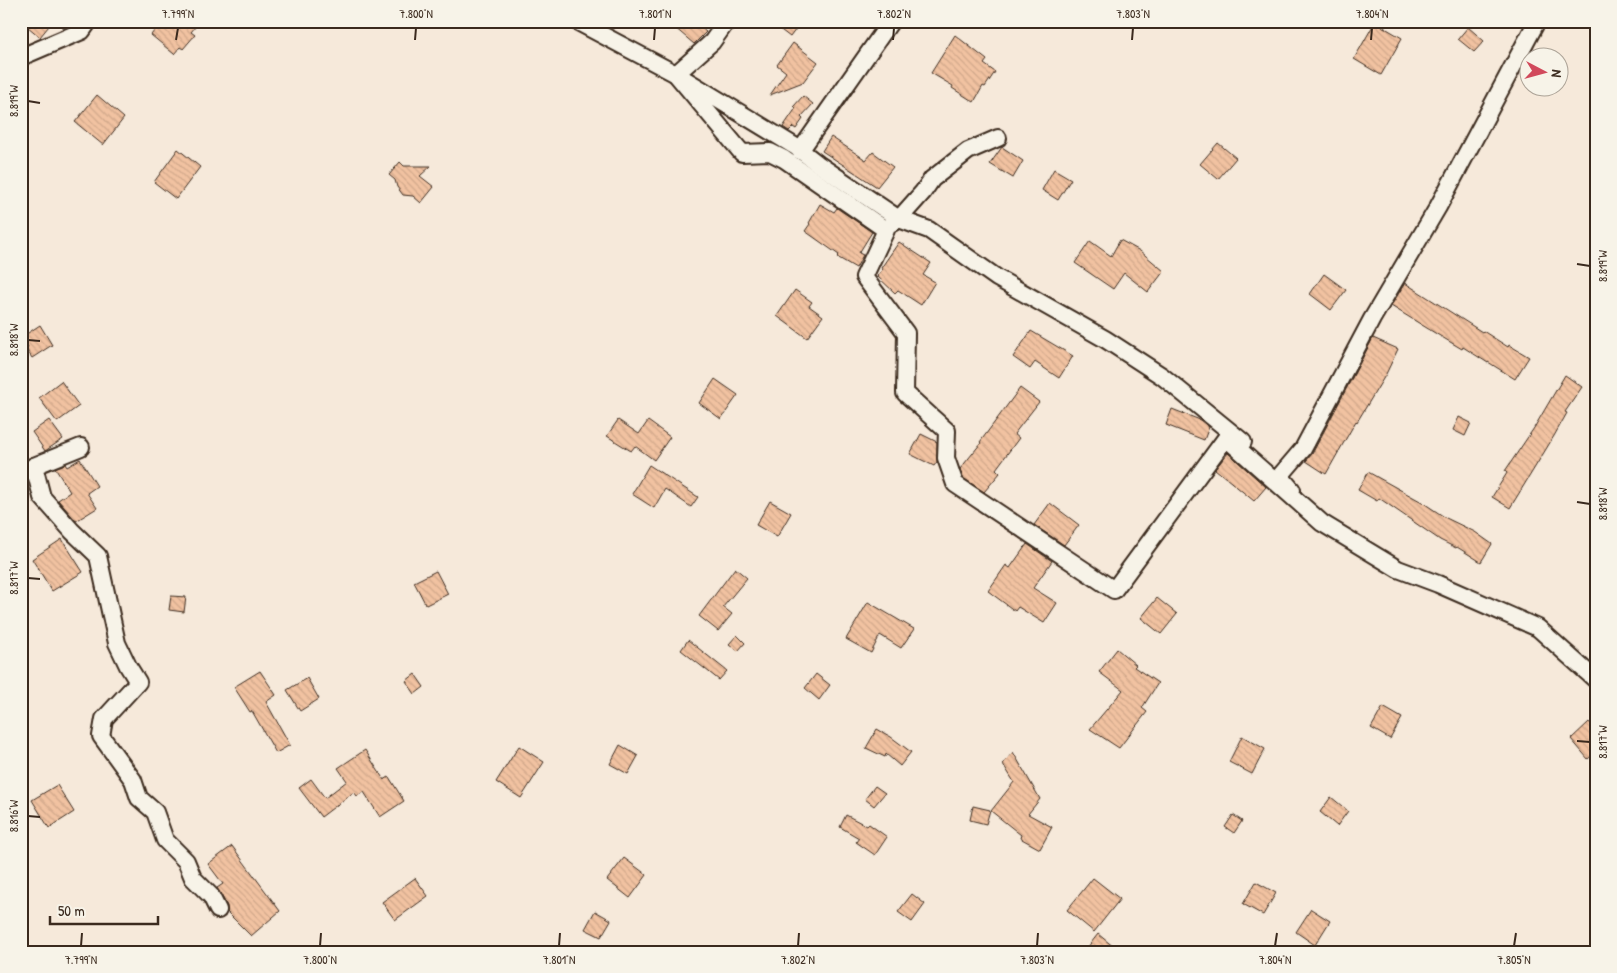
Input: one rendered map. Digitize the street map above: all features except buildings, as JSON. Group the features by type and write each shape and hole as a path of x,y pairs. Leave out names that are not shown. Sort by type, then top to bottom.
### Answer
{"street":[{"path":"21,57 82,31 89,21"},
{"path":"576,21 676,74 800,151 899,219 929,230 997,278 1105,340 1162,376 1224,425 1280,476 1322,523"},
{"path":"676,74 712,42 727,21"},
{"path":"800,151 891,21"},
{"path":"1280,476 1303,449 1372,319 1438,207 1537,21"},
{"path":"676,74 742,153 770,152 784,159 886,230"},
{"path":"998,138 968,151 932,179 924,192 886,230 864,278 906,333 905,393 947,431 946,458 955,484 1114,590 1226,438 1322,523 1398,569 1438,584 1538,628 1596,680"},
{"path":"80,447 27,470 42,497 72,531 98,556 117,643 138,682 104,719 100,736 133,780 139,798 155,812 165,840 186,861 193,878 210,896 218,910"}]}
